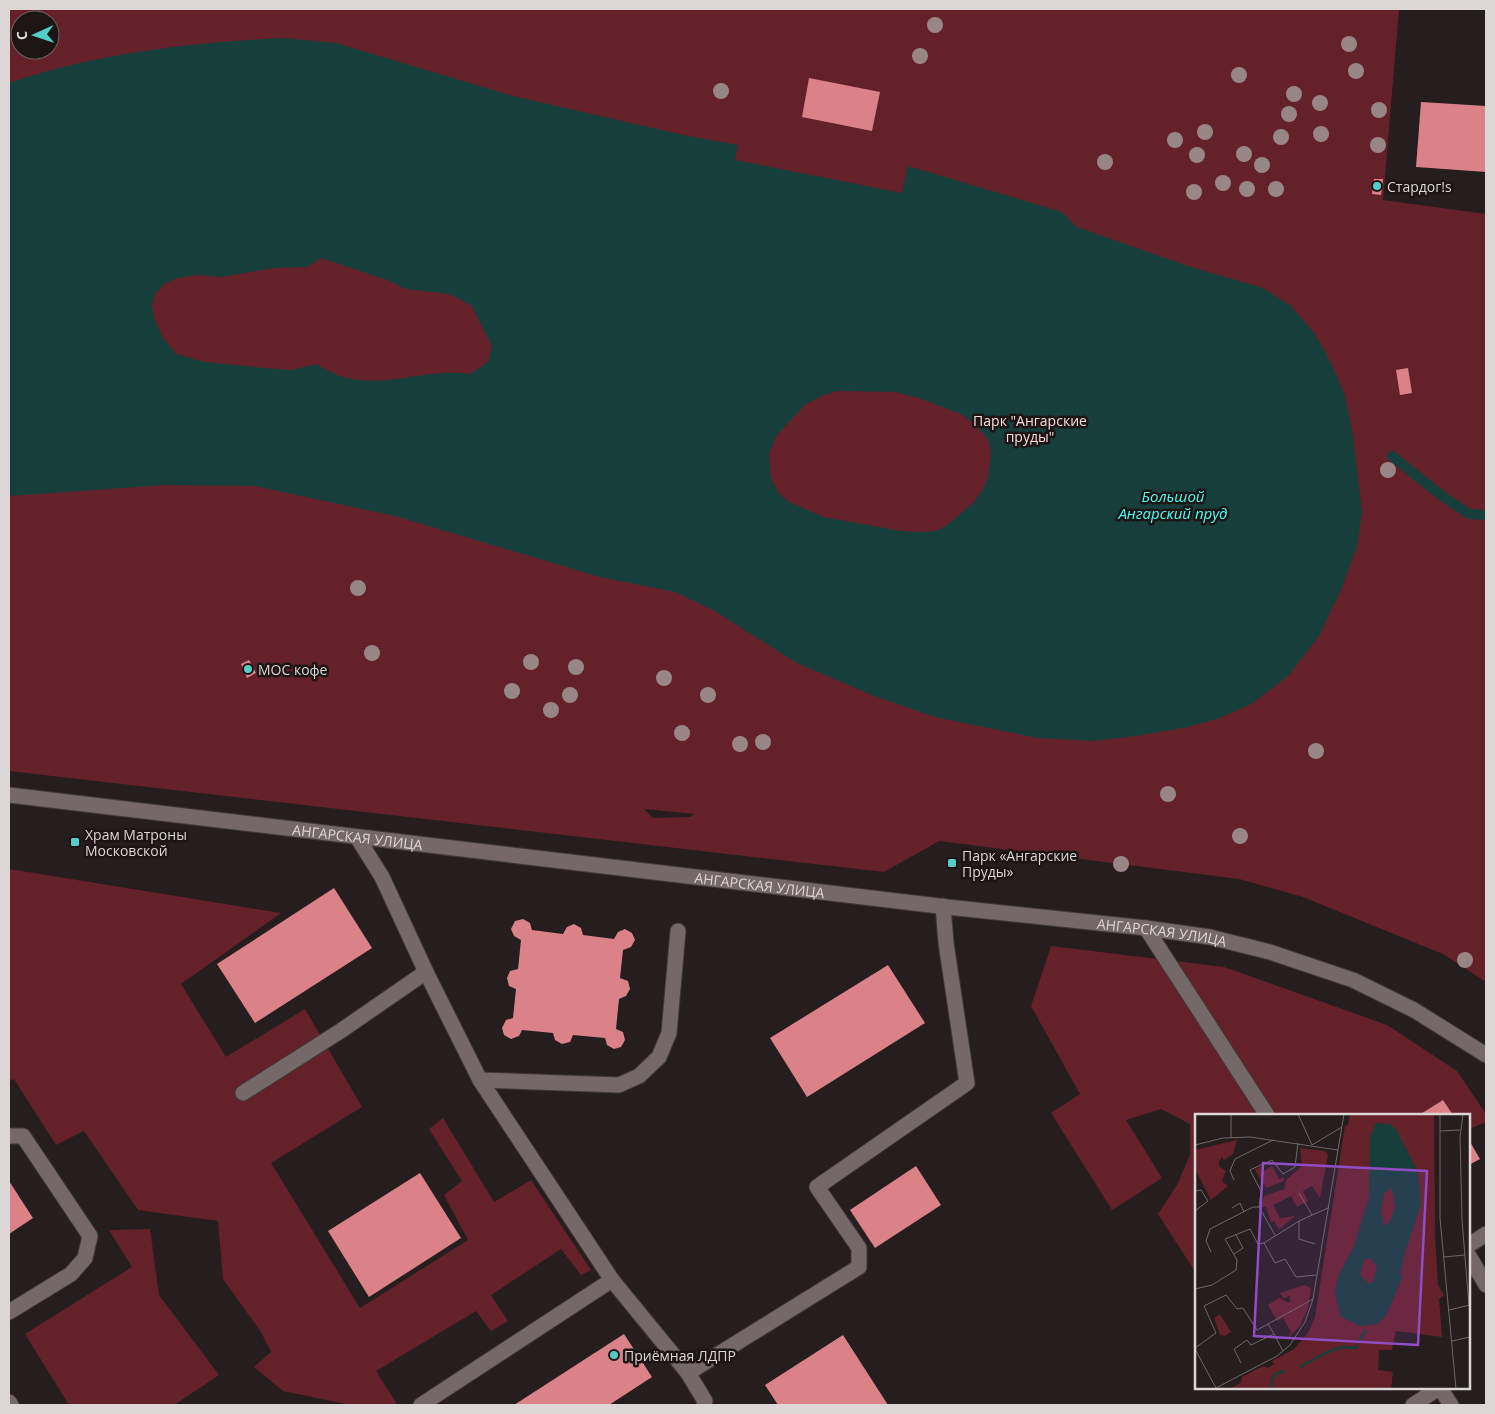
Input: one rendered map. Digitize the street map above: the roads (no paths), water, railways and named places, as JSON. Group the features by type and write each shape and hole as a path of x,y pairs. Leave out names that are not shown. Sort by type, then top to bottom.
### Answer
{"street":[{"name":"АНГАРСКАЯ УЛИЦА","path":"9,795 943,906 1146,928 1219,939 1270,952 1353,980 1414,1010 1486,1055"},
{"path":"357,837 382,877 426,972 480,1080 612,1280 688,1373 705,1401 704,1405"},
{"path":"688,1373 859,1267 859,1248 817,1187 967,1083 946,943 943,906"},
{"path":"1146,928 1266,1114"},
{"path":"480,1080 619,1084 639,1076 660,1057 669,1033 678,930"},
{"path":"243,1093 342,1030 426,972"},
{"path":"9,1136 23,1136 90,1236 85,1258 71,1274 9,1312"},
{"path":"1470,1244 1486,1234"},
{"path":"1470,1258 1486,1285"},
{"path":"421,1405 612,1280"},
{"path":"1413,1405 1437,1389"},
{"path":"1440,1389 1451,1405"}],"water":[{"name":"Большой Ангарский пруд","path":"282,38 336,43 517,97 688,136 738,145 735,160 902,193 908,166 1062,212 1077,227 1188,266 1263,288 1291,306 1315,334 1332,365 1345,395 1353,436 1362,512 1357,547 1341,590 1319,636 1288,676 1253,703 1220,718 1188,727 1093,741 1037,738 935,717 874,696 795,662 713,610 675,592 600,577 395,516 255,486 165,485 9,496 9,83 76,64 144,51 212,43","holes":["321,258 387,280 406,289 449,294 471,305 492,346 488,362 470,374 428,374 373,381 342,377 316,364 292,370 205,362 176,354 163,338 154,318 152,305 155,294 164,284 178,278 198,275 221,277 274,268 307,267","838,391 895,392 919,398 963,415 988,439 991,452 988,477 982,491 973,503 947,525 936,531 920,532 901,531 824,517 791,503 779,494 771,478 769,454 776,436 805,405 821,396"]}],"waterway":[{"path":"1392,456 1442,496 1469,514 1486,515"}],"place":[{"name":"Стардог!s","path":"1377,186"},
{"name":"МОС кофе","path":"248,669"},
{"name":"Храм Матроны Московской","path":"75,842"},
{"name":"Парк «Ангарские Пруды»","path":"952,863"},
{"name":"Приёмная ЛДПР","path":"614,1355"}],"park label":[{"name":"Парк \"Ангарские пруды\"","path":"1030,428"}]}
